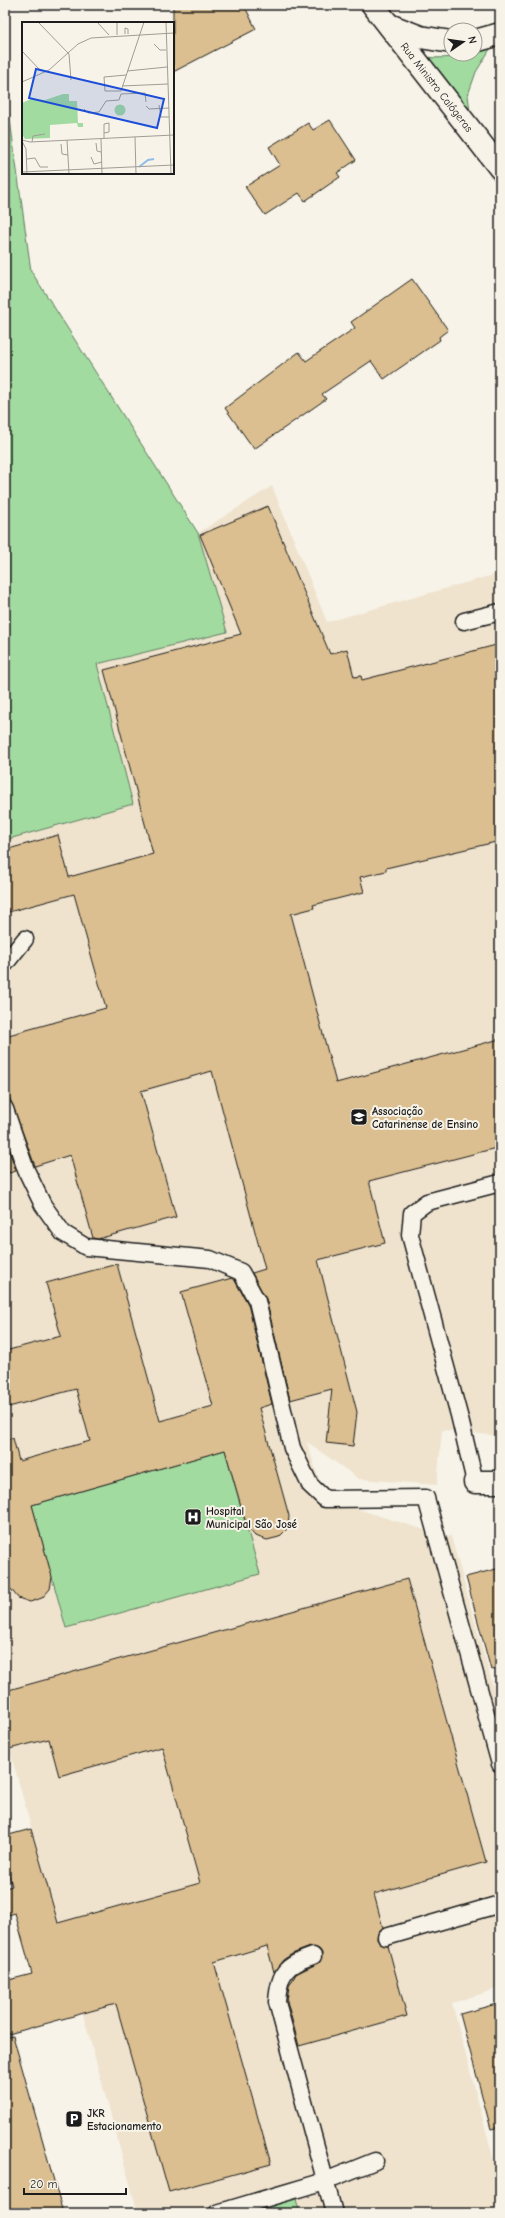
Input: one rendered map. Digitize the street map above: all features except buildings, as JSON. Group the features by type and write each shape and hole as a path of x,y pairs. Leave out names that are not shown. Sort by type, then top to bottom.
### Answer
{"main road":[{"name":"Rua Ministro Calógeras","path":"374,5 500,168"},
{"path":"389,25 420,36 443,40"},
{"path":"483,39 500,34"},
{"path":"475,1482 500,1482"}],"lane":[{"path":"464,621 500,612"},
{"path":"5,964 25,939"},
{"path":"5,1109 26,1170 43,1205 63,1233 86,1247 210,1258 241,1272 257,1301 292,1448 310,1486 325,1499 426,1498 500,1764"},
{"path":"475,1482 459,1415 410,1234 412,1213 427,1202 500,1183"},
{"path":"386,1937 500,1904"},
{"path":"314,1956 301,1960 287,1968 278,1982 277,2002 334,2213"},
{"path":"217,2213 325,2181 375,2161"}],"shaded area":[{"name":"Hospital Municipal São José","path":"272,486 327,622 500,573 500,1436 442,1430 437,1485 359,1479 307,1442 325,1499 438,1534 451,1536 500,1711 500,1988 452,2003 500,2183 500,2213 138,2213 5,1733 5,840 133,804 97,664 227,632 198,533"}],"green space":[{"path":"492,46 483,61 483,49"},
{"path":"424,57 443,58 443,62 482,62 476,72 468,95 471,121"},
{"path":"5,84 31,271 198,533 227,632 97,664 133,804 5,840"},
{"path":"225,1450 260,1574 66,1628 32,1505"},
{"path":"295,2196 300,2213 233,2213"}],"place":[{"name":"Associação Catarinense de Ensino","path":"359,1117"},
{"name":"Hospital Municipal São José","path":"193,1517"},
{"name":"JKR Estacionamento","path":"74,2119"}]}
